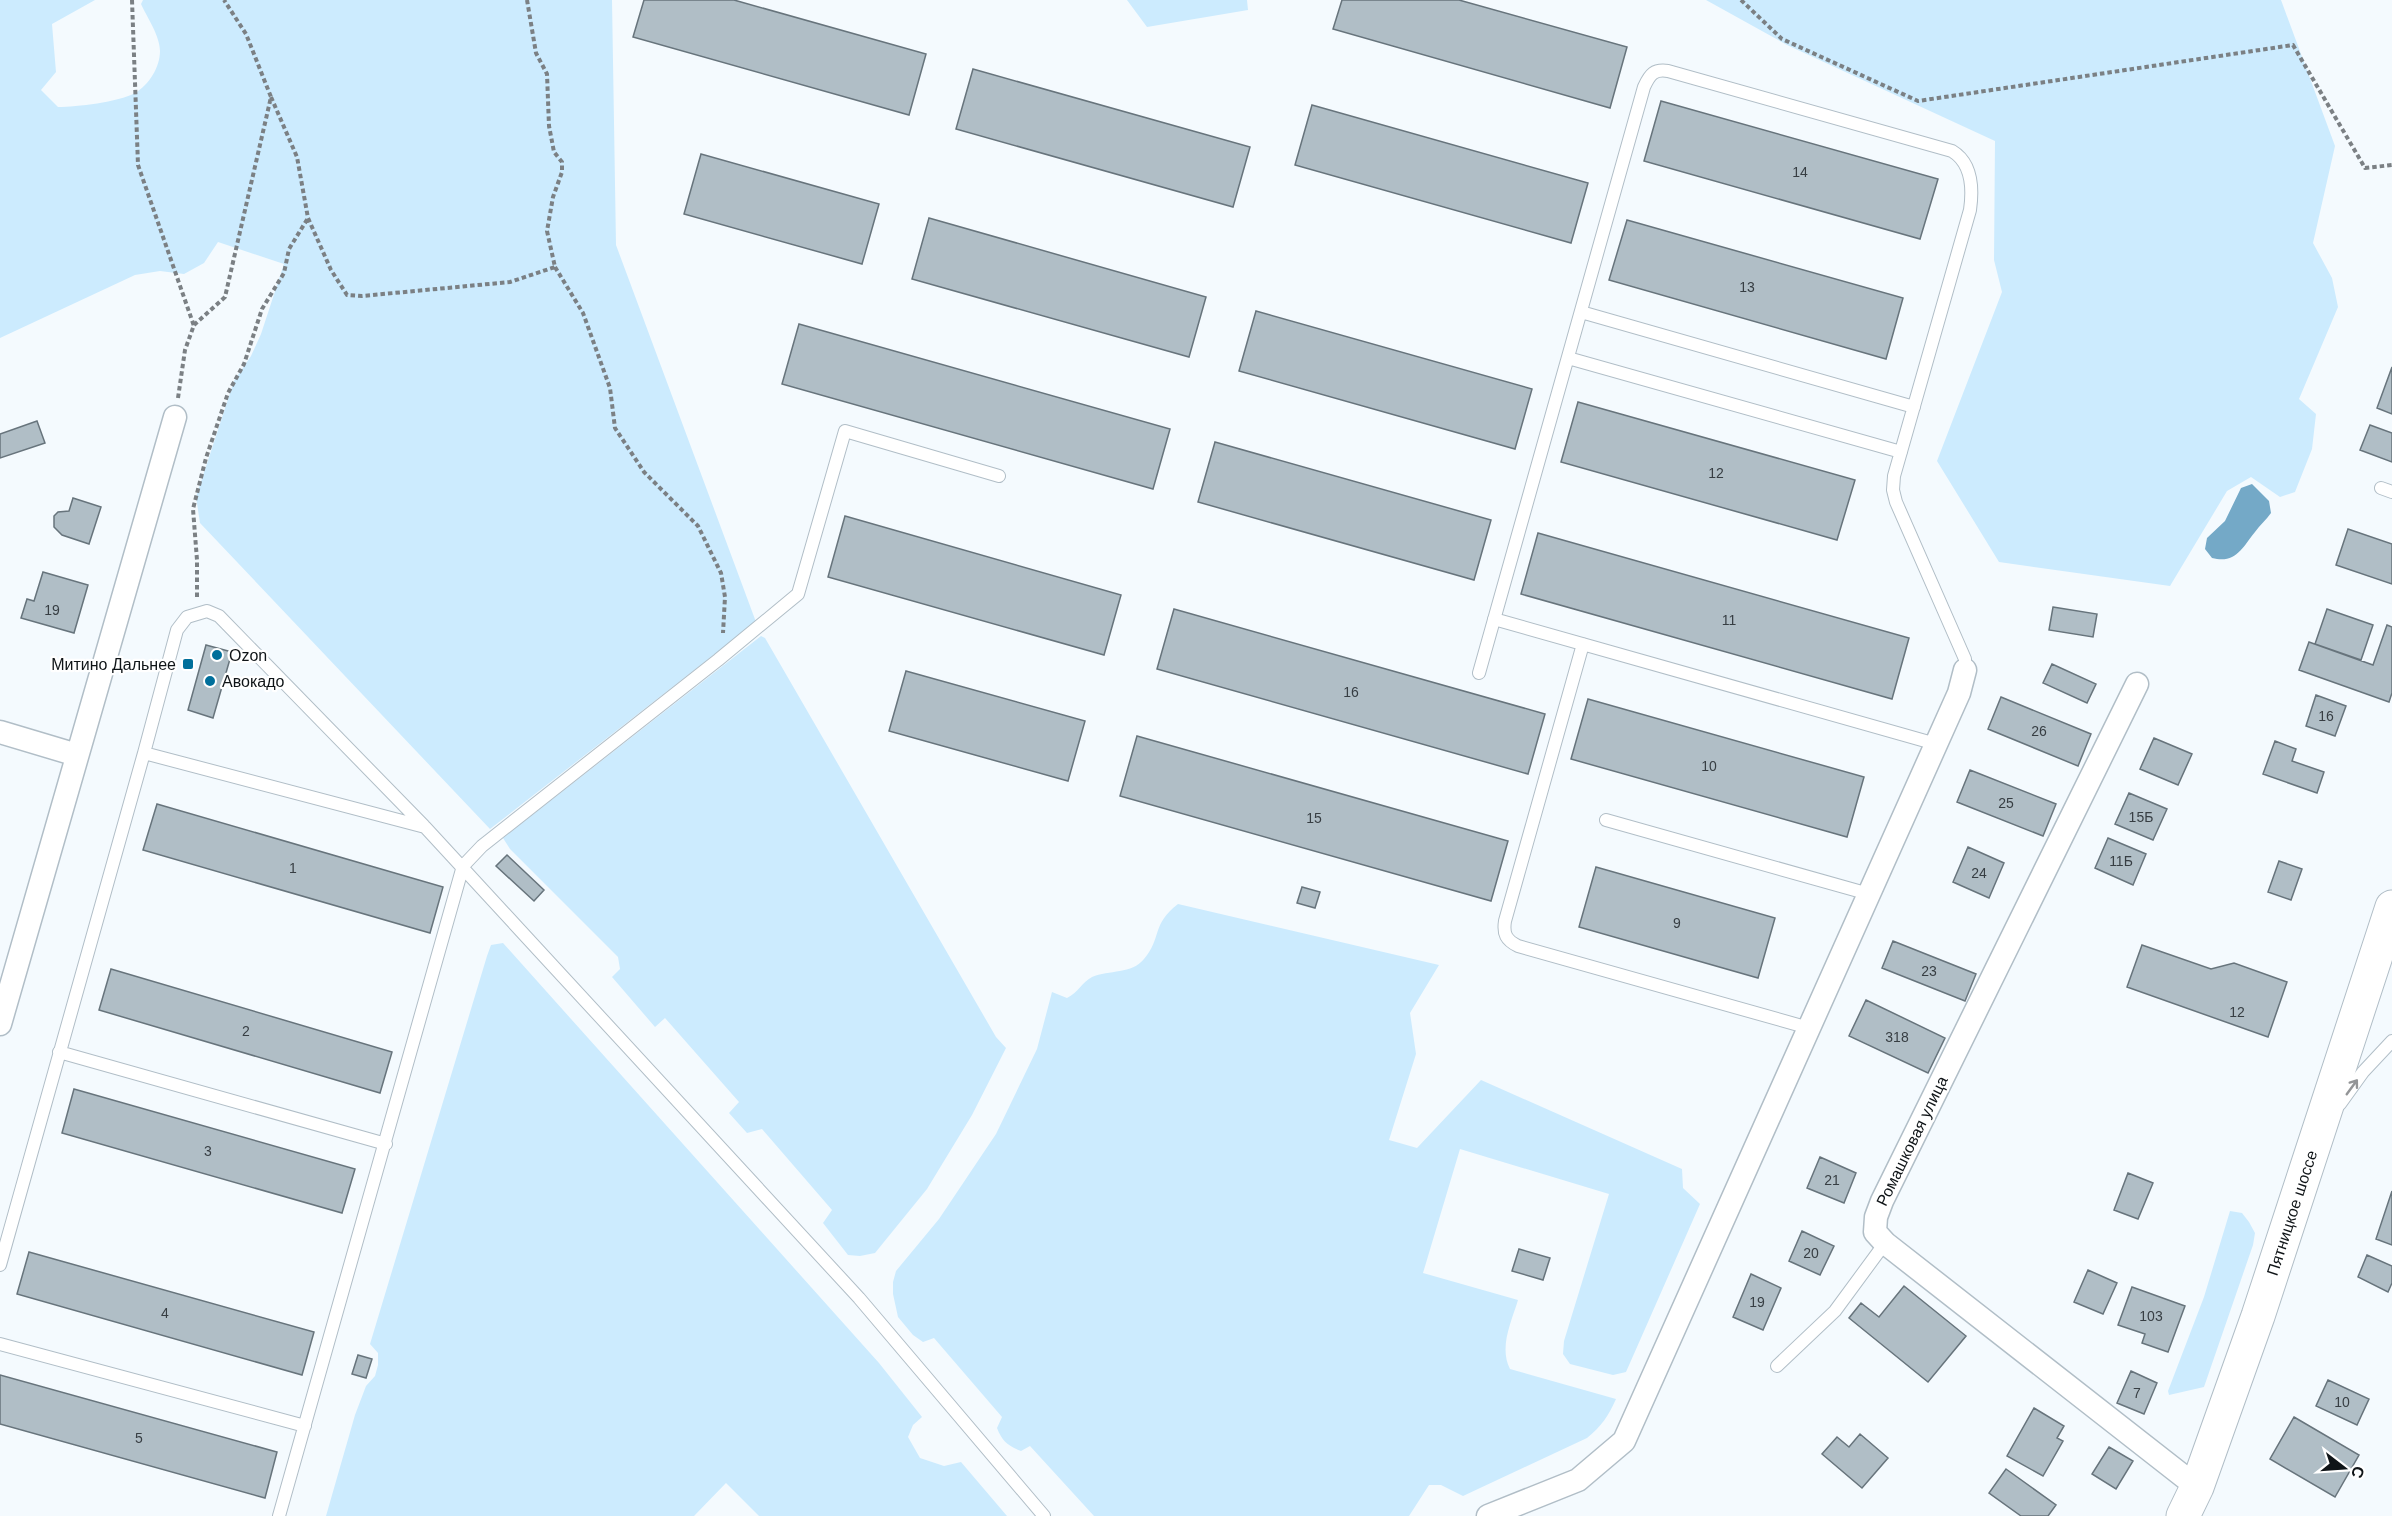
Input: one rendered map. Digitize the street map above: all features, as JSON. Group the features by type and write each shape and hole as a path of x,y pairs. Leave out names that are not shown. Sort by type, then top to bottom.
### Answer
{"main road":[{"name":"Пятницкое шоссе","path":"2183,1516 2197,1487 2258,1316 2392,907"}],"street":[{"path":"0,1024 175,417"},
{"path":"1488,1516 1578,1480 1624,1441 1959,693 1965,670"},
{"name":"Ромашковая улица","path":"1884,1243 1875,1232 1876,1216 1882,1201 2137,684"},
{"path":"0,732 77,755"},
{"path":"1884,1243 2197,1487"}],"lane":[{"path":"1479,673 1644,87 1650,75 1658,70 1952,151 1961,157 1966,166 1972,196 1894,476 1893,490 1896,502 1965,659 1965,670"},
{"path":"1581,312 1914,407"},
{"path":"1568,358 1901,452"},
{"path":"279,1516 463,866 482,846 798,594 845,432 999,476"},
{"path":"0,1265 177,630 187,617 207,611 219,616 463,866 859,1298 1044,1516"},
{"path":"1494,619 1936,744"},
{"path":"1583,644 1505,921 1504,932 1508,941 1518,946 1809,1028"},
{"path":"144,753 425,827"},
{"path":"1606,820 1869,894"},
{"path":"2318,1134 2363,1072 2392,1041"},
{"path":"59,1052 386,1144"},
{"path":"1777,1366 1835,1311 1884,1243"},
{"path":"0,1344 305,1426"}],"path":[{"path":"132,0 138,165 195,328"},
{"path":"224,0 246,34 297,157 308,218 331,270 347,295 362,296 510,282 555,267"},
{"path":"527,0 536,54 547,74 549,126 554,152 562,162 562,172 553,197 548,231 555,267 583,313 610,388 615,428 644,472 670,501 698,526 721,573 725,629 718,648 718,660"},
{"path":"1741,0 1782,39 1918,101 2293,45 2365,168 2392,165"},
{"path":"175,417 184,350 195,328 194,325 225,297 271,97"},
{"path":"196,613 197,560 193,509 206,458 228,393 244,364 262,309 284,273 289,249 308,218"}],"shaded area":[{"path":"0,0 95,0 52,24 56,72 41,90 58,107 118,99 140,90 149,80 156,69 160,51 156,33 141,4 143,0 612,0 616,245 756,622 490,829 200,523 196,497 234,381 251,356 261,334 284,264 218,242 204,263 184,274 160,271 135,275 0,338"},
{"path":"1127,0 1247,0 1248,10 1147,27"},
{"path":"1706,0 2281,0 2335,146 2313,243 2332,278 2338,307 2299,399 2316,414 2312,449 2295,492 2280,497 2251,477 2227,491 2170,586 1999,562 1937,461 2002,292 1994,260 1995,141 1787,45"},
{"path":"2252,484 2269,501 2271,513 2233,557 2212,558 2205,549 2207,538 2225,521 2241,488"},
{"path":"761,636 765,638 996,1037 1006,1048 972,1115 927,1189 875,1253 860,1256 848,1255 823,1223 832,1210 762,1129 747,1133 729,1113 739,1102 665,1018 655,1027 612,977 620,969 618,957 510,849 503,838"},
{"path":"1178,904 1439,965 1410,1013 1416,1054 1389,1140 1417,1148 1481,1080 1682,1169 1683,1188 1700,1204 1626,1372 1613,1375 1570,1364 1563,1354 1564,1341 1609,1194 1460,1149 1423,1273 1518,1300 1509,1326 1506,1344 1510,1369 1616,1399 1604,1420 1587,1438 1463,1496 1441,1485 1429,1485 1409,1516 1094,1516 1030,1446 1021,1451 1006,1442 997,1428 1002,1417 934,1338 923,1342 913,1335 898,1317 893,1294 896,1271 939,1219 996,1134 1037,1049 1052,992 1067,998 1092,977 1139,964 1150,951 1164,918"},
{"path":"503,943 879,1363 922,1417 913,1425 908,1437 920,1458 944,1466 961,1462 1007,1516 759,1516 726,1483 694,1516 326,1516 355,1415 366,1386 375,1376 378,1353 370,1344 487,956 491,945"},
{"path":"2230,1211 2242,1213 2249,1222 2255,1233 2253,1245 2204,1387 2169,1395 2168,1391 2204,1297"}],"building":[{"path":"644,0 734,0 926,54 909,115 633,37"},
{"path":"1342,0 1459,0 1627,47 1610,108 1333,29"},
{"path":"973,69 1250,147 1233,207 956,129"},
{"path":"1661,101 1938,179 1920,239 1644,161"},
{"path":"1312,105 1588,183 1571,243 1295,165"},
{"path":"701,154 879,204 862,264 684,214"},
{"path":"929,218 1206,297 1189,357 912,279"},
{"path":"1627,220 1903,298 1886,359 1609,280"},
{"path":"1256,311 1532,389 1515,449 1239,371"},
{"path":"799,324 1170,429 1153,489 782,384"},
{"path":"2392,367 2392,414 2377,408"},
{"path":"1578,402 1855,480 1837,540 1561,462"},
{"path":"37,421 45,443 0,458 0,434"},
{"path":"2370,425 2392,433 2392,462 2360,450"},
{"path":"1215,442 1491,520 1474,580 1198,502"},
{"path":"73,498 101,507 89,544 62,535 54,527 54,516 58,512 69,511"},
{"path":"845,516 1121,595 1104,655 828,577"},
{"path":"2348,529 2392,544 2392,584 2336,565"},
{"path":"1538,533 1909,638 1892,699 1521,594"},
{"path":"43,572 88,585 74,633 21,618 27,599 34,601"},
{"path":"2053,607 2097,614 2093,637 2049,630"},
{"path":"1174,609 1545,714 1528,774 1157,669"},
{"path":"2327,609 2373,625 2361,660 2315,644"},
{"path":"2387,625 2392,627 2392,693 2389,702 2299,670 2309,642 2373,665"},
{"name":"Авокадо","path":"206,645 232,652 213,718 188,710"},
{"path":"2052,664 2096,684 2087,703 2043,683"},
{"path":"906,671 1085,721 1068,781 889,731"},
{"path":"2316,695 2346,706 2335,736 2306,726"},
{"path":"2001,697 2091,734 2078,766 1988,729"},
{"path":"1588,699 1864,777 1847,837 1571,759"},
{"path":"1137,736 1508,841 1491,901 1120,796"},
{"path":"2154,738 2192,754 2178,785 2140,769"},
{"path":"2275,741 2296,749 2292,761 2324,772 2317,793 2263,774"},
{"path":"1970,770 2056,804 2043,836 1957,802"},
{"path":"2129,793 2167,809 2153,840 2115,824"},
{"path":"157,804 443,887 430,933 143,850"},
{"path":"2108,838 2146,854 2133,885 2095,868"},
{"path":"1968,847 2004,863 1989,898 1953,882"},
{"path":"507,855 544,890 534,901 496,866"},
{"path":"2279,861 2302,869 2291,900 2268,892"},
{"path":"1596,867 1775,918 1758,978 1579,927"},
{"path":"1302,887 1320,892 1315,908 1297,903"},
{"path":"1893,941 1976,974 1965,1001 1882,968"},
{"path":"2142,945 2211,969 2234,963 2287,982 2268,1037 2127,987"},
{"path":"111,969 392,1052 380,1093 99,1010"},
{"path":"1866,1000 1945,1038 1928,1073 1849,1036"},
{"path":"74,1089 355,1169 342,1213 62,1133"},
{"path":"1820,1157 1856,1173 1844,1203 1807,1188"},
{"path":"2128,1173 2153,1183 2138,1219 2114,1210"},
{"path":"2392,1191 2392,1245 2376,1239"},
{"path":"1802,1231 1834,1246 1820,1275 1789,1261"},
{"path":"1519,1249 1550,1258 1543,1280 1512,1271"},
{"path":"29,1252 314,1332 302,1375 17,1294"},
{"path":"2367,1255 2392,1266 2392,1283 2388,1292 2358,1277"},
{"path":"2088,1270 2117,1283 2103,1314 2074,1302"},
{"path":"1751,1274 1781,1288 1763,1330 1733,1317"},
{"path":"1904,1286 1966,1336 1928,1382 1849,1318 1861,1303 1879,1317"},
{"path":"2132,1287 2185,1306 2168,1352 2142,1343 2145,1334 2118,1325"},
{"path":"358,1355 372,1359 366,1378 352,1374"},
{"path":"2131,1371 2157,1383 2144,1414 2117,1403"},
{"path":"0,1375 277,1452 265,1498 0,1424"},
{"path":"2328,1380 2369,1399 2357,1425 2316,1406"},
{"path":"2034,1408 2064,1426 2057,1438 2063,1441 2043,1476 2007,1456"},
{"path":"2294,1417 2359,1455 2335,1497 2270,1459"},
{"path":"1860,1434 1888,1458 1862,1488 1822,1454 1837,1437 1849,1447"},
{"path":"2109,1447 2133,1461 2116,1489 2092,1474"},
{"path":"2006,1469 2056,1505 2048,1516 2021,1516 1989,1493"}],"place":[{"name":"Ozon","path":"217,655"},
{"name":"Митино Дальнее","path":"188,664"},
{"name":"Авокадо","path":"210,681"}]}
